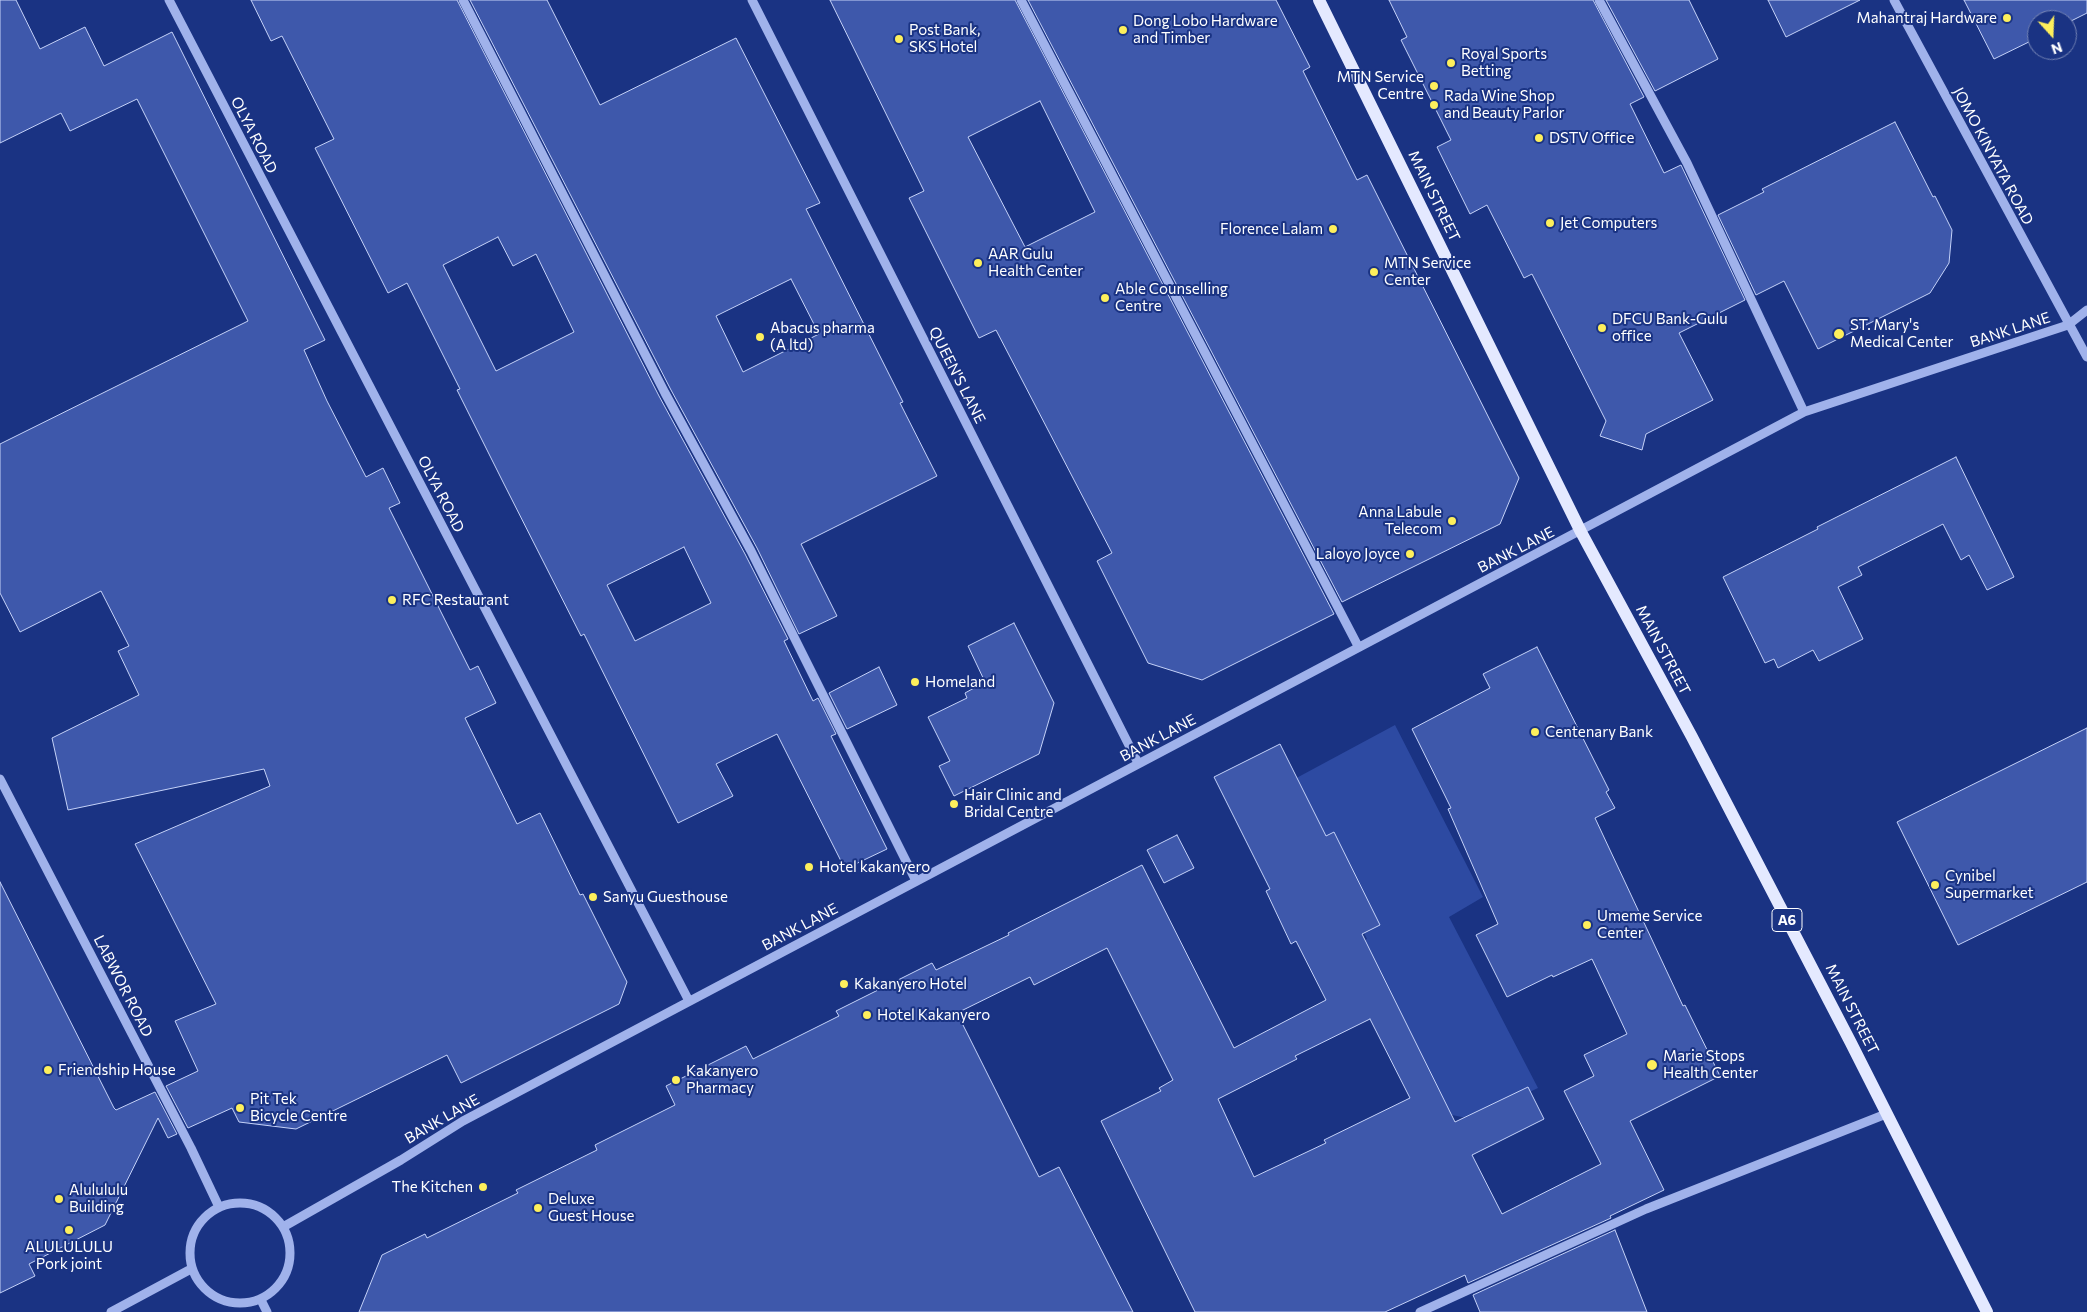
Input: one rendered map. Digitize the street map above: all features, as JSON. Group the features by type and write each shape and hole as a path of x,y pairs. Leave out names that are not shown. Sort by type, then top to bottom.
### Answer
{"main road":[{"name":"MAIN STREET","path":"1319,0 1581,532 1692,737 1852,1043 1987,1312"}],"street":[{"name":"OLYA ROAD","path":"169,0 689,1001"},
{"path":"464,0 665,393 751,551 916,881"},
{"name":"QUEEN'S LANE","path":"752,0 1138,763"},
{"path":"1021,0 1358,646"},
{"path":"1599,0 1687,163 1804,412"},
{"name":"JOMO KINYATA ROAD","path":"1894,0 2087,357"},
{"path":"2068,325 2087,310"},
{"name":"BANK LANE","path":"284,1227 463,1121 1358,646 1581,532 1804,412 2068,325"},
{"name":"LABWOR ROAD","path":"0,779 191,1148 219,1207"},
{"path":"1420,1312 1646,1209 1886,1114"},
{"path":"231,1204 255,1205 266,1210 284,1227 291,1250 290,1262 280,1284 261,1300 237,1304 225,1302 204,1289 191,1269 190,1251 194,1233 200,1222 219,1207 231,1204"},
{"path":"111,1312 191,1269"},
{"path":"261,1300 268,1312"}],"shaded area":[{"path":"1395,725 1483,897 1449,917 1538,1088 1472,1119 1442,1113 1354,946 1367,939 1289,782"}],"building":[{"path":"0,0 16,0 40,49 85,27 104,66 172,32 325,340 304,350 327,401 366,477 383,468 400,503 389,508 470,670 478,666 496,703 465,718 517,824 540,813 580,895 583,894 627,982 619,1004 461,1083 447,1055 296,1129 239,1122 232,1108 188,1128 166,1086 198,1071 175,1021 216,1004 135,844 270,786 264,769 68,810 52,738 139,695 118,651 129,646 101,591 20,632 0,593 0,444 248,321 137,99 70,131 61,113 0,143"},
{"path":"251,0 457,0 659,396 745,554 788,639 784,641 813,701 818,698 836,734 831,736 887,849 845,869 777,734 716,764 733,796 678,823 584,634 581,636 504,484 457,390 460,389 407,283 388,293 315,148 334,139 282,36 271,41","holes":["498,237 513,266 536,254 574,332 496,371 443,265","684,547 711,603 635,641 607,585"]},
{"path":"470,0 547,0 600,105 736,38 820,203 806,209 903,402 900,403 937,476 801,544 837,616 799,634 757,548 671,390","holes":["791,279 819,334 743,372 716,316"]},
{"path":"830,0 1015,0 1334,614 1202,680 1148,663 1097,561 1112,553 996,330 979,338 909,198 924,191","holes":["1040,101 1095,212 1025,247 968,137"]},
{"path":"1028,0 1276,0 1310,67 1303,71 1357,180 1367,175 1519,478 1500,524 1342,602"},
{"path":"1389,0 1593,0 1644,97 1630,104 1664,173 1681,165 1745,300 1679,333 1713,400 1646,434 1642,450 1600,436 1606,421 1532,274 1524,278 1487,205 1470,214 1437,147 1451,140 1401,40 1407,37"},
{"path":"1606,0 1689,0 1718,59 1655,91"},
{"path":"1768,0 1860,0 1786,37"},
{"path":"1964,0 2087,0 2087,13 2077,18 2077,10 2027,10 2027,43 1994,59"},
{"path":"1895,122 1952,230 1949,263 1930,293 1818,349 1784,281 1756,295 1718,215 1764,192 1762,189"},
{"path":"1956,457 2014,577 1987,590 1969,555 1961,560 1943,524 1858,567 1862,575 1838,587 1863,639 1819,661 1813,650 1778,668 1774,659 1765,663 1723,577"},
{"path":"1014,623 1054,703 1039,754 954,796 939,766 950,761 928,717 967,698 965,693 985,682 968,646"},
{"path":"1537,647 1609,790 1606,792 1615,808 1595,818 1683,1006 1685,1005 1720,1076 1630,1121 1664,1190 1610,1216 1611,1218 1468,1283 1465,1275 1385,1312 1195,1312 1101,1121 1161,1091 1159,1088 1173,1080 1107,948 1034,985 1030,977 957,1013 1039,1177 1059,1167 1133,1312 359,1312 382,1255 425,1234 427,1238 518,1193 516,1190 597,1150 595,1145 675,1105 666,1086 746,1046 753,1059 839,1016 836,1011 932,963 936,970 1009,935 1008,933 1142,865 1234,1048 1326,1000 1296,941 1291,944 1266,891 1270,889 1214,777 1280,744 1326,836 1334,832 1380,925 1362,934 1455,1122 1528,1087 1544,1119 1472,1155 1502,1214 1601,1164 1564,1091 1594,1076 1584,1055 1627,1034 1592,959 1553,977 1552,975 1507,997 1476,935 1498,924 1448,809 1451,808 1412,729 1490,688 1483,674","holes":["1370,1019 1410,1098 1324,1140 1326,1143 1254,1177 1218,1099 1297,1059 1295,1056"]},
{"path":"879,667 897,705 847,729 829,693"},
{"path":"2087,728 2087,882 1958,945 1897,822"},
{"path":"1177,835 1194,868 1164,883 1147,850"},
{"path":"0,882 114,1108 116,1110 155,1092 177,1134 168,1138 158,1118 105,1225 29,1264 35,1276 0,1293"},
{"path":"1615,1230 1647,1312 1480,1312 1473,1295"}],"place":[{"name":"Mahantraj Hardware","path":"2007,18"},
{"name":"Dong Lobo Hardware and Timber","path":"1123,30"},
{"name":"Post Bank, SKS Hotel","path":"899,39"},
{"name":"Royal Sports Betting","path":"1451,63"},
{"name":"MTN Service Centre","path":"1434,86"},
{"name":"Rada Wine Shop and Beauty Parlor","path":"1434,105"},
{"name":"DSTV Office","path":"1539,138"},
{"name":"Jet Computers","path":"1550,223"},
{"name":"Florence Lalam","path":"1333,229"},
{"name":"AAR Gulu Health Center","path":"978,263"},
{"name":"MTN Service Center","path":"1374,272"},
{"name":"Able Counselling Centre","path":"1105,298"},
{"name":"DFCU Bank-Gulu office","path":"1602,328"},
{"name":"ST. Mary's Medical Center","path":"1839,334"},
{"name":"Abacus pharma (A ltd)","path":"760,337"},
{"name":"Anna Labule Telecom","path":"1452,521"},
{"name":"Laloyo Joyce","path":"1410,554"},
{"name":"RFC Restaurant","path":"392,600"},
{"name":"Homeland","path":"915,682"},
{"name":"Centenary Bank","path":"1535,732"},
{"name":"Hair Clinic and Bridal Centre","path":"954,804"},
{"name":"Hotel kakanyero","path":"809,867"},
{"name":"Cynibel Supermarket","path":"1935,885"},
{"name":"Sanyu Guesthouse","path":"593,897"},
{"name":"Umeme Service Center","path":"1587,925"},
{"name":"Kakanyero Hotel","path":"844,984"},
{"name":"Hotel Kakanyero","path":"867,1015"},
{"name":"Marie Stops Health Center","path":"1652,1065"},
{"name":"Friendship House","path":"48,1070"},
{"name":"Kakanyero Pharmacy","path":"676,1080"},
{"name":"Pit Tek Bicycle Centre","path":"240,1108"},
{"name":"The Kitchen","path":"483,1187"},
{"name":"Alulululu Building","path":"59,1199"},
{"name":"Deluxe Guest House","path":"538,1208"},
{"name":"ALULULULU Pork joint","path":"69,1230"}]}
